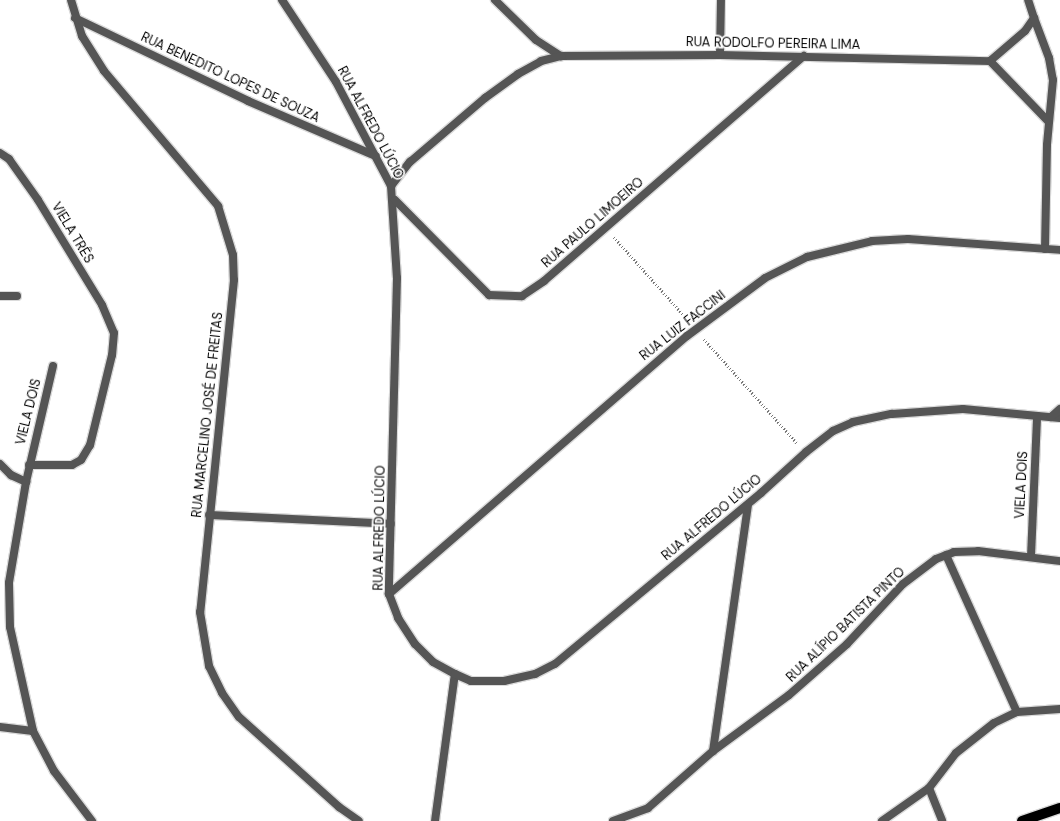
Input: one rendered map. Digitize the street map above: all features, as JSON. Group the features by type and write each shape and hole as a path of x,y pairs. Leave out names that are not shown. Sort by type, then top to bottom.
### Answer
{"main road":[{"path":"1022,821 1060,808"}],"street":[{"name":"RUA MARCELINO JOSÉ DE FREITAS","path":"71,0 75,18 90,51 104,71 218,206 228,234 234,280 200,612 209,666 222,693 239,717 339,807 359,821"},
{"name":"RUA ALFREDO LÚCIO","path":"282,0 336,82 391,186 394,200 397,278 389,594 398,618 415,644 434,662 455,674 471,681 504,681 535,674 555,664 748,505 806,452 833,431 853,422 892,414 963,410 1060,418"},
{"path":"495,0 536,40 561,56"},
{"path":"720,55 721,0"},
{"path":"1028,0 1049,58 1053,80 1048,121 1045,249"},
{"name":"RUA BENEDITO LOPES DE SOUZA","path":"75,18 248,102 376,156"},
{"path":"1034,18 1025,31 990,60 1048,121"},
{"name":"RUA RODOLFO PEREIRA LIMA","path":"391,186 410,162 485,98 518,74 541,61 561,56 720,55 990,60"},
{"name":"RUA PAULO LIMOEIRO","path":"394,200 489,295 522,296 544,281 804,56"},
{"name":"VIELA TRÊS","path":"0,153 9,160 38,200 102,305 114,333 112,355 90,445 81,460 72,465 29,465"},
{"name":"RUA LUIZ FACCINI","path":"389,594 687,336 765,278 806,257 872,241 908,239 1060,250"},
{"path":"0,296 17,296"},
{"name":"VIELA DOIS","path":"54,366 26,482 8,599 10,627 33,731 54,772 92,821"},
{"path":"1051,417 1060,409"},
{"name":"VIELA DOIS","path":"1031,556 1037,416"},
{"path":"0,464 11,475 26,482"},
{"path":"712,751 748,505"},
{"path":"209,515 391,524"},
{"name":"RUA ALÍPIO BATISTA PINTO","path":"613,821 648,808 712,751 818,672 903,584 946,555 978,551 1031,556 1060,561"},
{"path":"946,555 1017,712"},
{"path":"435,821 455,674"},
{"path":"882,821 929,788 943,768 971,738 1017,712 1060,709"},
{"path":"0,727 33,731"},
{"path":"929,788 942,821"}]}
